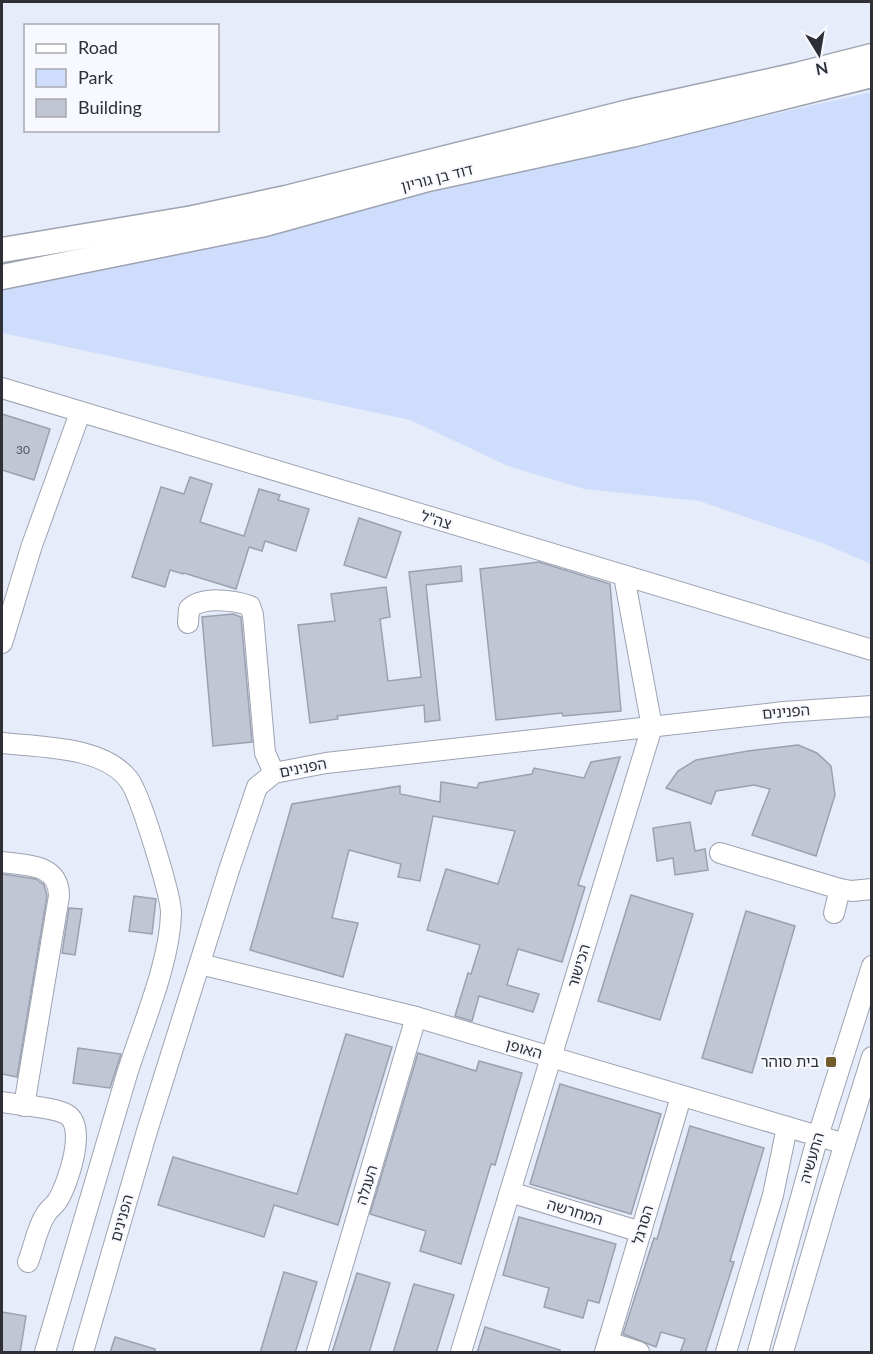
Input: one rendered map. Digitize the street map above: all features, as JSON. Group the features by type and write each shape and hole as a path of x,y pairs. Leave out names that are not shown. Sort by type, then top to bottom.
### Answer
{"main road":[{"name":"דוד בן גוריון","path":"2,250 193,218 286,198 629,112 872,56"},
{"name":"דוד בן גוריון","path":"2,278 283,220 428,179 635,134 872,75"}],"street":[{"name":"צה\"ל","path":"2,388 872,650"},
{"path":"2,643 32,545 80,413"},
{"name":"הכישור","path":"460,1353 652,727 624,576"},
{"path":"188,623 189,609 194,603 240,603 250,606 253,615 265,753 274,773"},
{"name":"הפנינים","path":"83,1353 147,1131 257,787 274,773 326,763 784,712 872,706"},
{"path":"2,742 93,755 110,764 128,779 138,799 167,890 171,910 166,954 45,1353"},
{"path":"720,853 840,889 852,891 872,889"},
{"path":"2,862 45,869 54,876 59,885 24,1106"},
{"path":"834,913 840,889"},
{"name":"האופן","path":"200,964 416,1017 845,1144"},
{"name":"התעשיה","path":"758,1353 818,1136 872,966"},
{"name":"העגלה","path":"317,1353 416,1017"},
{"name":"התעשיה","path":"783,1353 872,1057"},
{"name":"הסרגל","path":"607,1347 681,1097"},
{"path":"2,1102 63,1112 73,1121 76,1128 76,1144 64,1187 57,1201 45,1215 28,1262"},
{"path":"726,1353 774,1195 787,1127"},
{"path":"64,1187 92,1194"},
{"name":"המחרשה","path":"510,1192 641,1232"},
{"path":"607,1347 639,1353"}],"green space":[{"path":"871,92 871,564 822,543 699,501 584,489 508,466 410,420 2,333 2,290"}],"building":[{"path":"2,414 50,429 34,480 2,470"},
{"path":"190,477 212,484 200,522 244,536 259,489 280,495 278,500 309,509 296,551 265,541 262,551 249,547 236,589 170,570 165,587 132,577 161,487 184,494"},
{"path":"359,518 401,532 386,578 344,565"},
{"path":"539,562 610,584 621,711 563,716 562,713 496,720 480,569"},
{"path":"461,566 462,581 426,585 440,720 425,722 424,705 337,716 338,719 310,723 298,625 335,621 331,594 386,587 390,617 380,619 388,681 421,677 409,572"},
{"path":"233,614 241,617 252,742 213,746 202,617"},
{"path":"798,745 817,753 831,766 835,795 816,856 752,835 770,789 754,785 716,791 711,804 666,788 678,771 696,760"},
{"path":"620,757 578,885 585,887 562,962 518,949 507,985 539,994 533,1012 479,996 472,1021 455,1016 468,973 471,974 480,945 427,930 446,869 498,884 515,831 433,816 420,881 398,877 401,864 349,850 332,918 358,923 343,977 250,950 292,804 400,786 400,794 440,802 441,782 477,788 479,783 532,774 534,768 584,778 591,762"},
{"path":"690,822 695,851 705,849 708,870 675,875 673,858 657,861 653,828"},
{"path":"2,874 36,879 44,885 47,896 17,1077 2,1074"},
{"path":"631,895 693,914 660,1020 598,1001"},
{"path":"134,896 156,899 152,934 129,931"},
{"path":"69,908 82,909 75,955 62,953"},
{"path":"746,911 795,926 752,1073 702,1058"},
{"path":"346,1034 392,1047 338,1225 274,1205 264,1237 158,1205 173,1157 297,1194"},
{"path":"78,1048 121,1054 110,1088 73,1083"},
{"path":"418,1053 476,1071 479,1061 522,1073 495,1165 491,1164 461,1264 420,1251 426,1231 370,1214"},
{"path":"560,1084 661,1114 631,1214 530,1184"},
{"path":"690,1126 764,1148 730,1261 734,1262 705,1353 680,1353 685,1339 661,1332 656,1347 623,1334 654,1238 657,1239"},
{"path":"519,1217 616,1244 599,1303 588,1300 583,1318 544,1307 549,1288 503,1275"},
{"path":"284,1272 317,1282 295,1353 260,1353"},
{"path":"357,1273 390,1283 369,1353 332,1353"},
{"path":"414,1284 454,1295 436,1353 393,1353"},
{"path":"2,1312 26,1316 20,1353 2,1353"},
{"path":"485,1327 560,1350 560,1353 477,1353"},
{"path":"115,1337 155,1349 155,1353 110,1353"}],"place":[{"name":"בית סוהר","path":"831,1062"}]}
